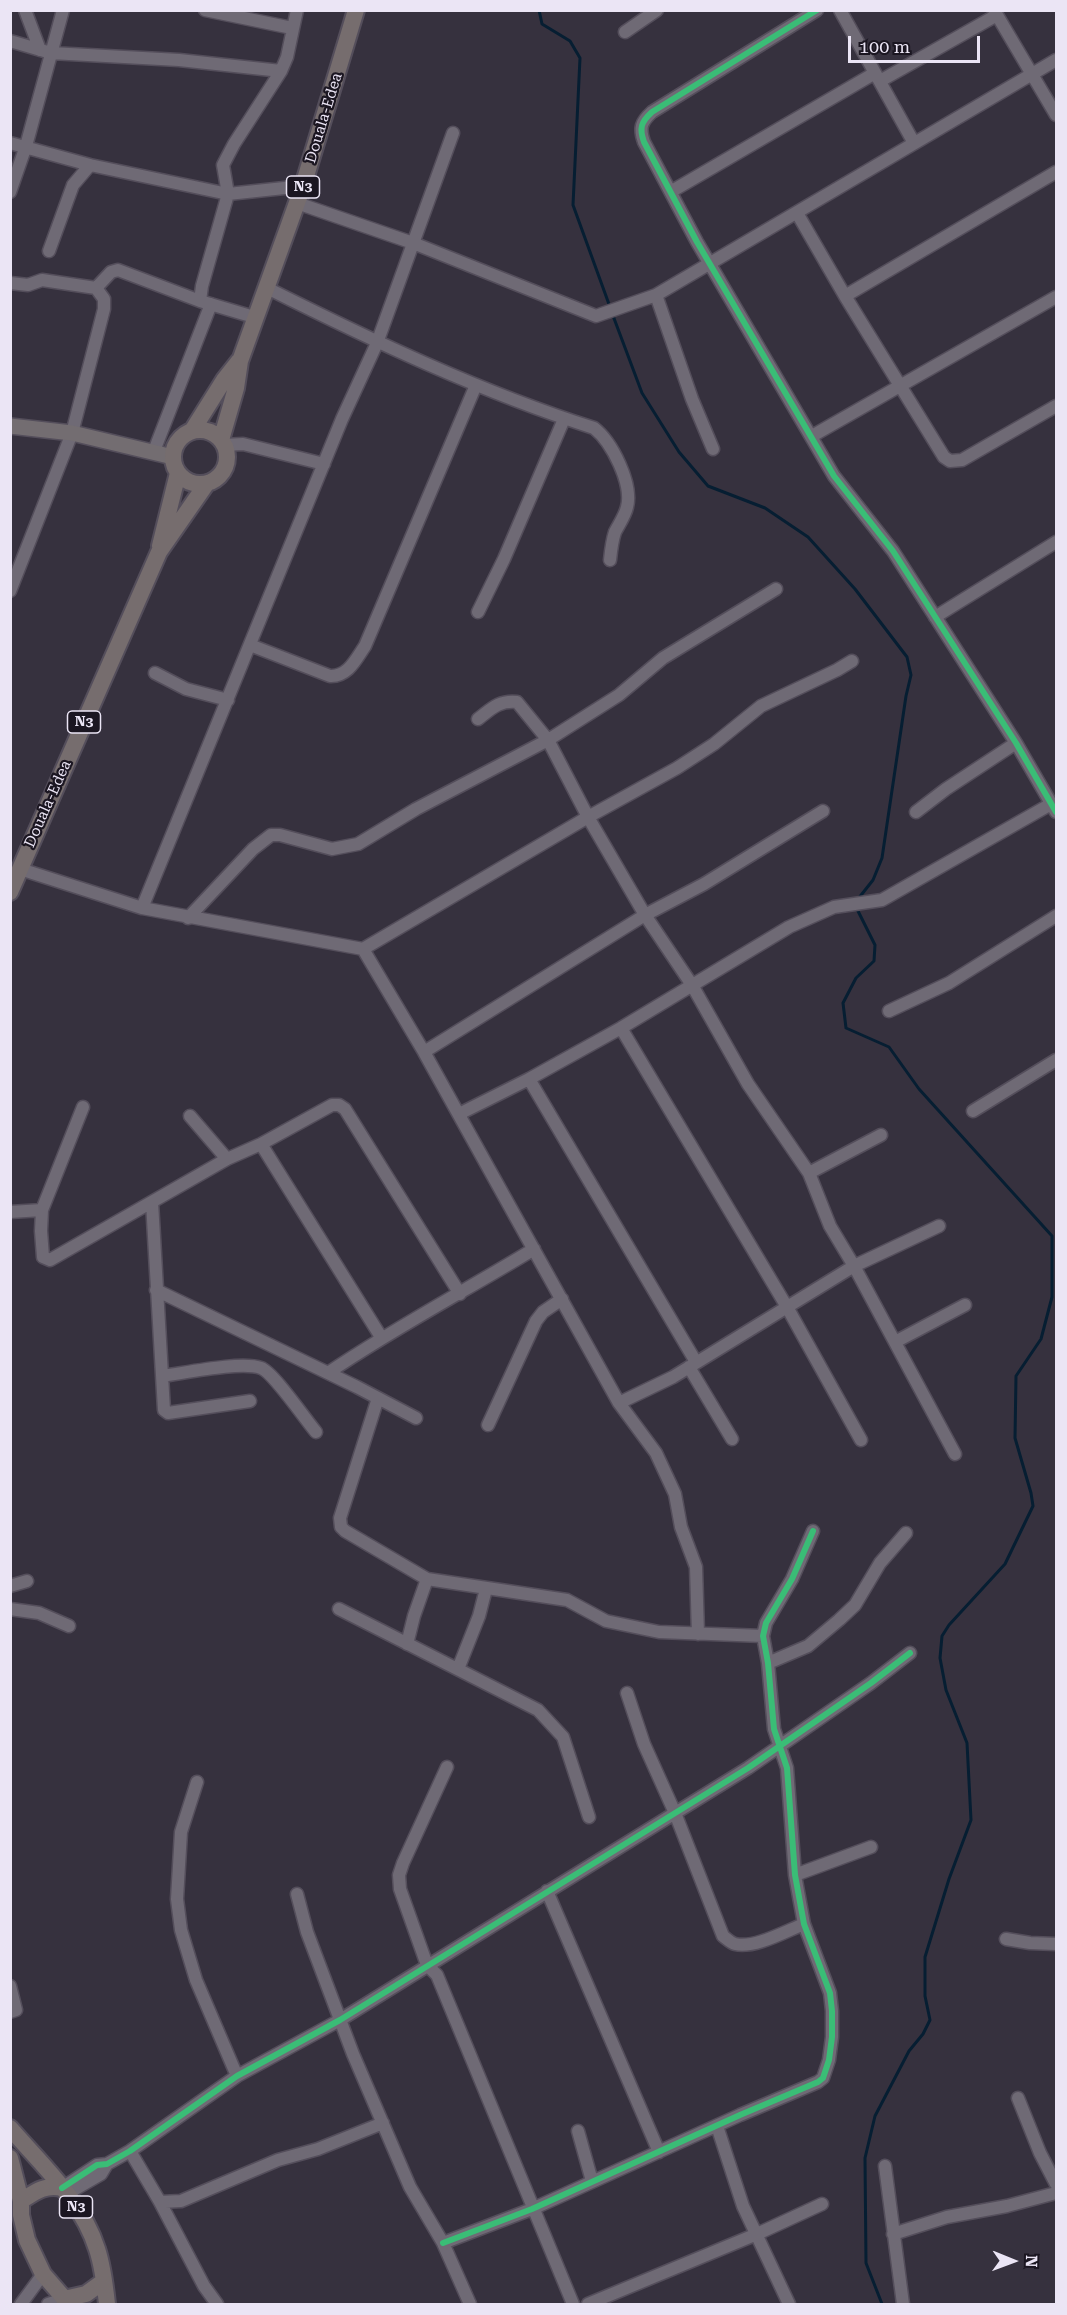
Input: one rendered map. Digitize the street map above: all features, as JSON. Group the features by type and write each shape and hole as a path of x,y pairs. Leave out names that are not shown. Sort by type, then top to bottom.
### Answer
{"highway":[{"name":"Douala-Edea","path":"222,443 236,388 240,361 303,186 356,10"},
{"name":"Douala-Edea","path":"192,431 224,380 240,361"},
{"path":"192,431 208,431 222,443"},
{"name":"N3","path":"176,465 178,441 192,431"},
{"name":"N3","path":"207,483 217,477 224,468 227,456 222,443"},
{"name":"Douala-Edea","path":"159,552 176,465"},
{"path":"176,465 186,480 196,484 207,483"},
{"name":"Douala-Edea","path":"10,892 159,552 207,483"},
{"name":"N3","path":"10,2128 65,2191 83,2217 96,2247 107,2304"},
{"path":"10,2158 21,2201 21,2215 27,2240 60,2303 86,2294 104,2281"},
{"path":"21,2201 46,2187 65,2191"}],"main road":[{"path":"10,426 72,433 154,451 176,465"}],"street":[{"path":"25,10 45,51"},
{"path":"10,192 26,146 45,51 63,10"},
{"path":"205,10 292,28"},
{"path":"154,451 205,303 202,286 228,194 224,165 234,144 281,71 287,57 297,10"},
{"path":"625,32 657,10"},
{"path":"459,1114 529,1079 621,1028 789,927 834,907 882,900 1054,808 1016,743 894,551 834,476 711,263 640,131 643,120 652,112 818,10"},
{"path":"840,10 914,143"},
{"path":"672,191 995,13 1056,115"},
{"path":"10,42 45,51 179,60 281,71"},
{"path":"297,203 413,243 596,316 656,295 1056,60"},
{"path":"142,908 324,464 377,343 453,133"},
{"path":"10,143 90,165 228,194 303,186"},
{"path":"49,251 73,185 90,165"},
{"path":"844,296 1056,172"},
{"path":"797,213 844,296 944,458 950,461 962,460 1056,406"},
{"path":"96,288 111,272 118,270 205,303 254,317"},
{"path":"10,284 28,285 42,280 96,288 104,298 104,309 72,433 10,591"},
{"path":"267,288 377,343 476,385 564,419 594,428 602,434 625,478 628,490 627,507 616,532 610,560"},
{"path":"656,295 692,399 713,449"},
{"path":"812,436 1056,297"},
{"path":"250,645 330,676 343,675 350,668 365,646 476,385"},
{"path":"478,612 504,560 564,419"},
{"path":"222,443 243,444 324,464"},
{"path":"935,617 1056,542"},
{"path":"188,918 253,849 271,835 280,835 332,849 358,844 416,809 548,740 619,695 663,658 776,590"},
{"path":"20,869 142,908 363,949 588,817 677,768 714,744 761,706 852,661"},
{"path":"155,673 186,689 228,700"},
{"path":"478,719 495,705 505,701 517,702 548,740 588,817 645,915 692,985 748,1084 809,1173 830,1226 956,1454"},
{"path":"916,812 946,789 1016,743"},
{"path":"424,1052 645,915 713,878 823,812"},
{"path":"889,1011 949,982 1056,916"},
{"path":"363,949 459,1114 619,1403 656,1453 675,1494 681,1527 696,1567 698,1634"},
{"path":"621,1028 786,1307 861,1440"},
{"path":"973,1111 1056,1060"},
{"path":"529,1079 692,1364 732,1439"},
{"path":"82,1107 42,1210 43,1257 50,1260 227,1160 332,1105 345,1110 459,1294"},
{"path":"190,1116 227,1160"},
{"path":"809,1173 880,1135"},
{"path":"261,1144 381,1337"},
{"path":"152,1202 164,1410 168,1413 250,1401"},
{"path":"10,1212 42,1210"},
{"path":"619,1403 673,1377 854,1266 939,1226"},
{"path":"327,1373 381,1337 534,1249"},
{"path":"156,1290 416,1418"},
{"path":"488,1425 536,1321 543,1312 561,1299"},
{"path":"895,1342 965,1305"},
{"path":"162,1376 243,1366 261,1368 272,1376 316,1432"},
{"path":"378,1398 340,1522 345,1531 427,1579 567,1600 606,1621 659,1632 763,1636"},
{"path":"443,2243 532,2209 818,2082 826,2072 832,2037 830,1993 804,1924 795,1875 787,1768 774,1729 763,1636 766,1623 792,1579 813,1531"},
{"path":"768,1663 808,1646 855,1605 880,1563 906,1533"},
{"path":"407,1644 427,1579"},
{"path":"10,1586 27,1581"},
{"path":"458,1669 479,1616 486,1589"},
{"path":"10,1609 39,1613 69,1626"},
{"path":"339,1609 538,1710 563,1737 589,1817"},
{"path":"65,2191 97,2165 107,2164 130,2151 237,2076 340,2019 781,1746 910,1653"},
{"path":"627,1693 644,1744 675,1813 723,1936 733,1944 744,1945 766,1940 804,1924"},
{"path":"447,1767 399,1875 400,1889 427,1965 437,1975 573,2304"},
{"path":"197,1782 181,1832 177,1899 181,1930 196,1980 237,2076"},
{"path":"795,1875 871,1847"},
{"path":"547,1892 659,2152"},
{"path":"297,1894 307,1932 340,2019 410,2187 443,2243 470,2304"},
{"path":"1006,1939 1056,1944"},
{"path":"10,1986 16,2010 10,2012"},
{"path":"1018,2098 1056,2184"},
{"path":"160,2202 181,2201 278,2160 318,2149 383,2123"},
{"path":"717,2126 743,2206 789,2304"},
{"path":"578,2132 592,2181"},
{"path":"130,2151 204,2286 217,2304"},
{"path":"885,2166 903,2304"},
{"path":"893,2234 947,2217 1007,2206 1056,2193"},
{"path":"588,2304 757,2234 822,2204"},
{"path":"21,2304 43,2274"}],"waterway":[{"path":"539,10 542,24 570,41 580,58 573,205 610,307"},
{"path":"612,313 642,393 679,452 708,486 765,508 808,537 855,589 907,657 911,675 882,858 873,880 858,899"},
{"path":"857,909 875,945 874,961 856,978 843,1003 846,1028 889,1047 919,1089 1052,1236 1052,1297 1041,1339 1016,1376 1015,1438 1033,1506 1005,1564 949,1625 942,1636 940,1658 946,1690 967,1743 971,1820 949,1879 925,1957 925,1996 930,2020 923,2034 909,2051 875,2116 865,2158 866,2263 882,2304"}],"cycle path":[{"path":"817,10 652,112 642,126 642,137 697,242 834,476 893,551 1016,743 1056,812"},
{"path":"443,2243 532,2209 823,2078 829,2060 832,2037 830,1993 804,1924 795,1875 787,1768 774,1729 763,1636 766,1623 792,1579 813,1531"},
{"path":"62,2188 97,2165 107,2164 130,2151 237,2076 340,2020 748,1768 871,1683 910,1653"}]}
